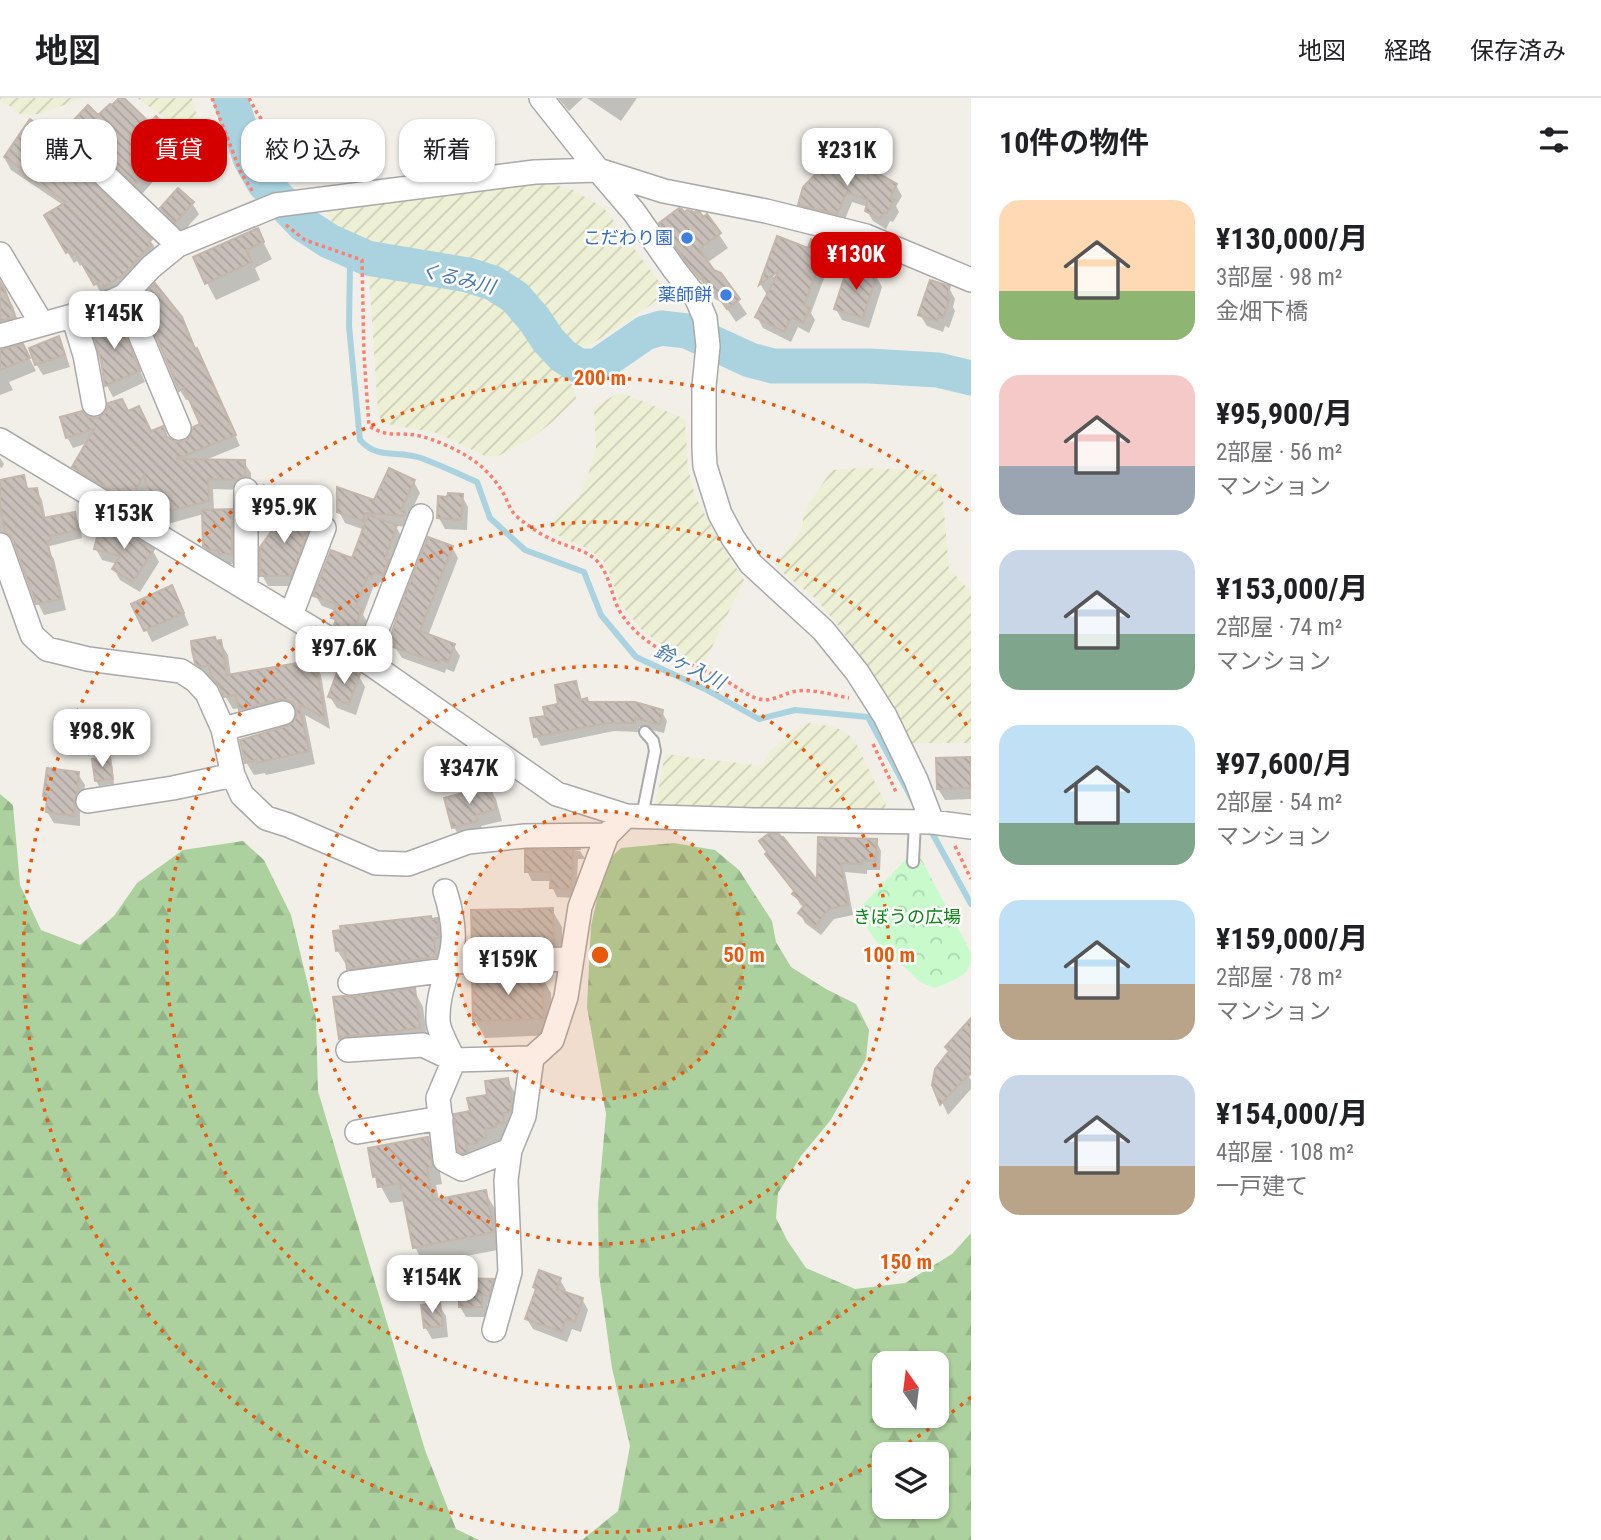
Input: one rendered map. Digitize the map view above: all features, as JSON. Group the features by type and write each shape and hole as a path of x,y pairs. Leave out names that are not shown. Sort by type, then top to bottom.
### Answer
{"street":[{"path":"541,98 634,212 696,297 705,318 708,346 704,386 705,466 720,514 751,564 823,630 877,703 916,780 931,823"},
{"path":"0,336 90,311 124,296 178,245 272,206 535,173 598,170 664,191 766,211 866,236 971,280"},
{"path":"112,182 178,245"},
{"path":"0,254 42,324"},
{"path":"124,296 179,428"},
{"path":"73,316 85,355 94,404"},
{"path":"0,440 365,660 557,794 634,816 931,823 971,827"},
{"path":"246,490 246,587"},
{"path":"365,660 421,516"},
{"path":"291,615 324,528"},
{"path":"0,545 32,635 47,649 88,659 181,671 195,680 207,693 223,729 233,775 242,795 266,818 376,863 408,864 468,842 525,836 607,835"},
{"path":"223,729 283,713"},
{"path":"88,801 173,788 233,775"},
{"path":"494,1330 510,1272 506,1180 510,1150 524,1116 532,1058 552,1040 566,997 580,907 607,835 634,816"},
{"path":"445,891 453,929 452,950 441,986 438,1022 454,1060 438,1098 445,1160 462,1169 510,1150"},
{"path":"350,983 447,966 572,959"},
{"path":"348,1050 423,1045 454,1060 532,1058"},
{"path":"357,1132 441,1118"}],"lane":[{"path":"634,816 655,751 653,741 645,732"},
{"path":"913,862 931,823"}],"path":[{"path":"212,98 241,173 251,190 272,206 290,229 305,240 362,260 369,426 382,433 415,435 432,440 477,462 492,477 521,520 542,534 592,556 598,562 610,582 619,609 631,626 657,648 756,698 773,700 801,691 877,703"},
{"path":"249,98 313,200"},
{"path":"931,823 954,843 971,879"}],"green space":[{"path":"0,98 83,98 40,114 20,114 6,103 0,102"},
{"path":"137,98 192,98 198,119 167,119"},
{"path":"542,181 571,189 604,208 663,287 658,299 649,306 590,345 574,349 563,340 540,305 514,280 492,269 396,252 353,239 334,225 327,212 328,205"},
{"path":"369,276 475,291 502,302 522,323 546,359 574,387 576,399 529,440 498,456 485,456 437,433 382,423 378,412"},
{"path":"623,393 685,419 688,468 695,496 744,580 703,666 678,655 641,629 619,601 603,560 590,550 552,533 550,525 579,497 588,475 596,448 594,408"},
{"path":"832,470 924,470 938,475 942,488 949,569 971,592 971,743 908,743 841,629 816,599 777,568 780,557 801,532 805,509"},
{"path":"808,723 832,726 844,731 855,741 886,805 883,811 760,813 656,804 665,754 762,766 770,751 788,735"},
{"path":"0,794 13,805 20,885 41,930 80,945 114,916 137,883 183,850 243,841 264,860 291,915 316,1018 318,1091 425,1450 456,1529 479,1540 0,1540"},
{"path":"674,843 715,850 739,870 772,921 776,942 791,967 856,1004 869,1030 866,1059 830,1121 801,1156 778,1193 776,1218 806,1268 855,1289 905,1283 952,1254 971,1233 971,1540 582,1540 618,1511 630,1446 612,1368 599,1275 598,1203 606,1114 587,1007 591,926 605,863 621,848"},
{"name":"きぼうの広場","path":"908,857 920,857 971,953 965,973 935,988 920,982 902,965 886,955 865,925 862,906"}],"building":[{"path":"119,98 124,98 146,119 131,119 131,181 117,168 117,119 75,119 88,105 98,115"},
{"path":"21,132 21,168 4,157"},
{"path":"839,150 866,177 871,169 897,184 890,198 894,200 880,219 865,211 868,200 847,192 837,214 798,205 803,187"},
{"path":"36,182 92,182 152,239 149,242 151,245 122,276 104,287 101,281 94,285 76,253 72,256 69,251 66,253 44,215 66,202"},
{"path":"178,188 194,202 175,223 160,208"},
{"path":"679,208 684,212 700,212 703,217 707,214 721,233 699,249 740,299 727,309 713,289 704,285 703,280 685,261 659,223"},
{"path":"258,228 264,242 246,250 252,262 205,284 193,257"},
{"path":"777,236 808,248 811,239 827,245 804,305 810,308 803,323 792,317 784,332 755,317 779,271 759,285"},
{"path":"848,266 877,275 863,318 834,309"},
{"path":"930,280 950,286 947,297 950,298 943,318 939,316 937,321 918,315"},
{"path":"0,282 15,317 0,321"},
{"path":"155,283 182,317 236,435 176,459 245,460 245,476 237,480 208,479 209,501 156,515 144,475 133,495 123,489 119,495 72,467 94,429 66,438 60,417 82,411 89,417 97,418 104,414 108,403 122,399 128,411 139,406 151,431 163,426 167,437 177,442 185,441 193,427 200,424 184,388 179,391 142,302 145,301 142,297"},
{"path":"117,315 140,371 105,386 92,331"},
{"path":"59,336 65,355 35,365 29,348"},
{"path":"23,344 30,358 0,370 0,350"},
{"path":"389,468 415,480 401,510 405,511 404,516 365,513 363,521 337,512 337,487 374,500"},
{"path":"24,475 27,489 37,488 43,518 75,512 78,530 50,536 51,540 47,541 61,599 36,604 13,540 5,533 0,504 0,480"},
{"path":"448,493 463,494 461,520 437,518 438,496 447,497"},
{"path":"290,506 312,521 302,539 305,540 291,576 260,576 260,547"},
{"path":"232,509 232,554 219,554 219,550 209,550 203,546 202,510"},
{"path":"368,515 397,525 385,559 389,560 383,575 374,572 372,577 368,575 356,607 362,609 352,634 334,625 336,619 331,618 337,604 313,596 331,550 352,558"},
{"path":"100,525 124,531 154,549 133,582 112,569 120,556 94,549"},
{"path":"428,537 453,546 420,631 455,644 448,662 440,659 439,663 393,647 395,643 389,641"},
{"path":"172,585 184,613 144,631 131,604"},
{"path":"215,637 216,641 221,640 227,675 315,660 325,718 299,704 309,751 257,763 256,760 245,763 240,740 287,726 296,717 297,710 292,703 280,699 239,710 236,695 224,697 211,677 209,665 200,667 195,663 192,650 191,641"},
{"path":"339,667 360,674 349,704 328,697"},
{"path":"576,681 580,700 587,698 588,702 635,702 663,710 660,725 635,718 635,723 608,723 534,737 530,718 545,716 543,707 558,704 555,685"},
{"path":"110,757 113,779 95,781 92,759"},
{"path":"971,757 971,788 937,789 936,758"},
{"path":"47,768 79,772 74,816 46,812 47,796 43,796"},
{"path":"490,786 496,809 476,815 478,821 452,828 444,798"},
{"path":"768,834 779,834 783,837 817,880 818,837 877,839 876,861 862,860 862,864 841,863 848,905 829,909 815,927 798,913 805,904 792,894 794,891 765,854 767,852 759,841"},
{"path":"581,849 573,850 572,889 550,888 551,872 525,872 525,850"},
{"path":"553,908 554,945 472,947 471,910 524,911"},
{"path":"431,916 431,919 438,918 439,938 434,938 436,957 347,969 345,950 336,951 333,931 341,930 340,926"},
{"path":"542,974 544,1019 473,1021 472,975"},
{"path":"415,988 420,1028 339,1039 333,997"},
{"path":"971,1018 971,1072 940,1105 932,1085 935,1069 949,1051 945,1047"},
{"path":"508,1078 512,1101 510,1112 503,1113 504,1123 485,1129 486,1138 466,1145 468,1152 463,1154 458,1151 454,1114 470,1111 467,1098 487,1095 485,1081"},
{"path":"428,1137 433,1167 427,1168 433,1200 486,1190 494,1232 413,1248 400,1183 378,1187 376,1176 373,1177 368,1148"},
{"path":"539,1270 561,1278 557,1289 583,1298 575,1322 566,1319 562,1332 525,1319 536,1289 533,1287"},
{"path":"459,1278 494,1279 489,1296 482,1295 482,1307 459,1307"},
{"path":"440,1303 443,1326 424,1328 421,1305"}],"waterway":[{"name":"くるみ川","path":"230,98 250,158 264,183 303,224 329,241 367,258 468,275 493,283 515,297 548,340 563,356 577,365 597,366 645,333 661,328 687,331 750,360 773,366 869,366 938,370 971,378"},
{"name":"鈴ヶ入川","path":"348,249 349,326 360,440 374,450 421,458 477,482 490,518 525,550 584,572 601,615 636,657 705,689 759,719 795,710 868,717 912,799"},
{"name":"鈴ヶ入川","path":"930,829 971,904"}],"place":[{"name":"こだわり園","path":"687,238"},
{"name":"薬師餅","path":"726,295"}]}
